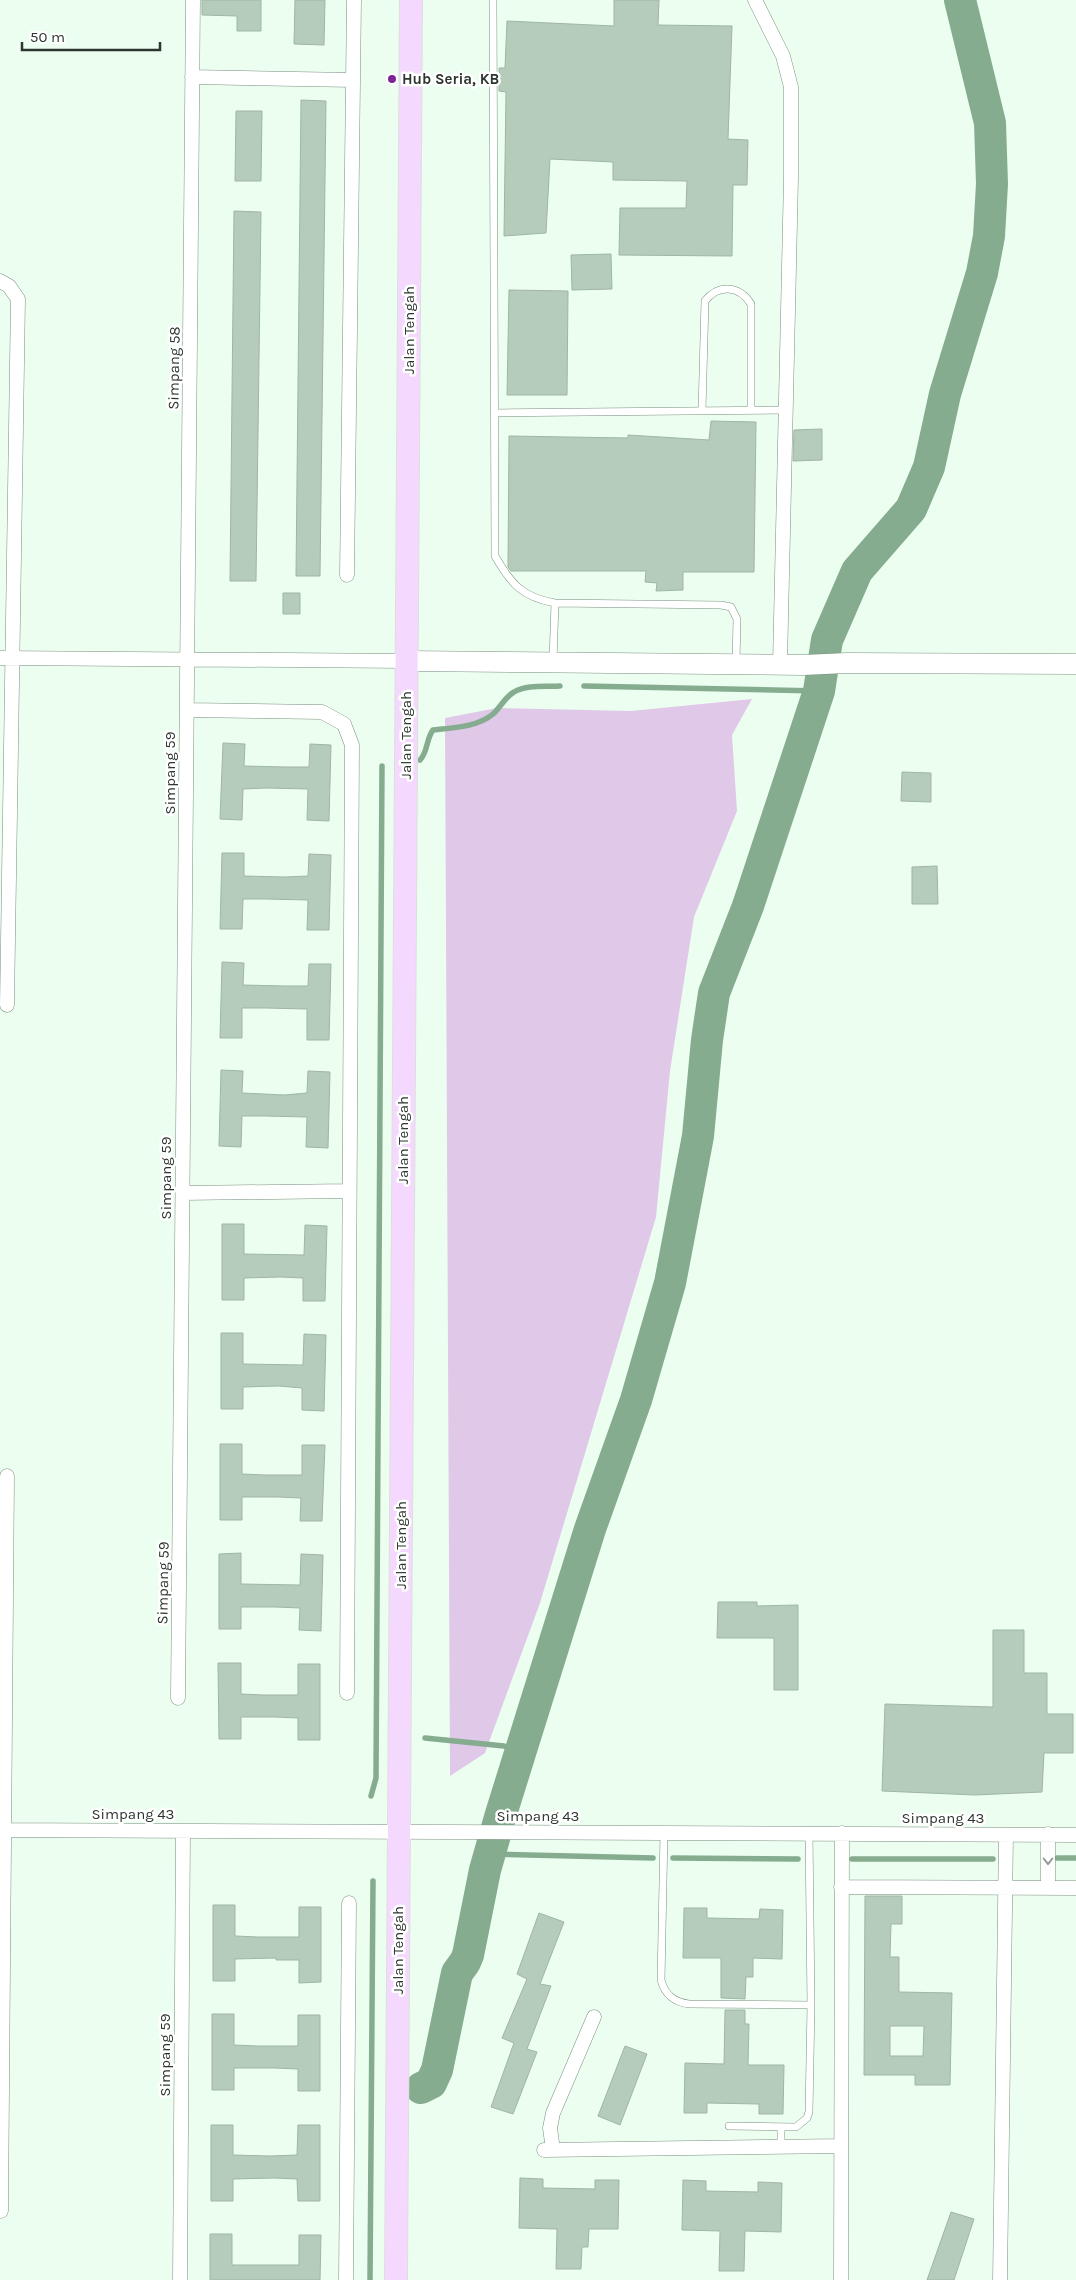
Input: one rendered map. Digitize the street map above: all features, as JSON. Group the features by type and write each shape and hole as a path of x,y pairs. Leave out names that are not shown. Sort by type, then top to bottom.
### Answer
{"main road":[{"name":"Jalan Tengah","path":"396,2280 411,0"}],"street":[{"name":"Simpang 58","path":"187,659 193,0"},
{"path":"348,575 354,0"},
{"path":"755,0 783,56 791,87 780,664"},
{"path":"192,78 353,80"},
{"path":"0,281 9,286 18,300 6,658 7,1005"},
{"path":"6,658 736,664 847,662 1076,664"},
{"name":"Simpang 59","path":"178,1698 187,659"},
{"path":"187,710 322,712 344,724 352,745 347,1693"},
{"path":"183,1193 350,1191"},
{"path":"1,2211 2,1830 7,1476"},
{"name":"Simpang 43","path":"2,1830 1076,1835"},
{"name":"Simpang 59","path":"180,2280 182,1831"},
{"path":"840,2280 842,1834"},
{"path":"1048,1834 1048,1888"},
{"path":"1000,2280 1006,1835"},
{"path":"841,1887 1076,1888"},
{"path":"346,2280 349,1903"},
{"path":"594,2017 553,2113 548,2150 841,2146"}],"lane":[{"path":"493,0 495,556 506,576 521,591 537,600 555,603 726,605 734,610 736,614 736,664"},
{"path":"702,410 705,301 716,290 723,288 741,292 751,304 751,410"},
{"path":"494,413 786,410"},
{"path":"553,662 555,603"},
{"path":"664,1833 661,1980 667,1994 681,2003 689,2004 812,2004"},
{"path":"729,2126 796,2127 806,2118 809,2112 812,2004 808,1833"},
{"path":"781,2127 781,2147"}],"shaded area":[{"path":"752,699 732,735 737,811 694,917 670,1071 656,1217 540,1603 485,1753 450,1776 445,718 497,708 631,711"}],"building":[{"path":"202,0 261,0 261,31 237,31 237,16 202,15"},
{"path":"295,0 325,0 324,45 294,44"},
{"path":"614,0 659,0 658,25 732,26 728,139 748,140 747,185 733,185 732,256 619,255 620,208 686,208 687,181 613,180 613,162 550,159 546,233 504,236 506,92 499,91 499,68 505,68 507,21 614,26"},
{"path":"301,100 326,101 320,576 296,576"},
{"path":"236,111 262,111 261,181 235,181"},
{"path":"234,211 261,212 256,581 230,581"},
{"path":"611,254 612,289 572,290 571,255"},
{"path":"509,290 568,291 567,395 507,395"},
{"path":"711,421 756,422 754,572 683,572 683,590 656,591 657,583 645,582 646,571 511,571 508,567 509,436 628,438 628,435 709,440"},
{"path":"822,429 822,460 793,461 794,430"},
{"path":"283,593 300,593 300,614 283,614"},
{"path":"223,743 245,744 244,766 285,767 309,767 310,744 331,745 329,821 307,820 308,789 267,788 243,789 242,820 220,819"},
{"path":"902,772 931,773 931,802 901,801"},
{"path":"222,853 244,853 244,876 285,877 308,876 309,854 331,855 329,930 307,930 308,900 266,899 243,899 242,929 220,929"},
{"path":"937,866 938,904 912,904 912,867"},
{"path":"222,962 244,963 243,985 285,986 308,986 309,964 331,964 329,1040 307,1040 307,1009 266,1008 242,1008 242,1038 220,1038"},
{"path":"221,1070 243,1071 242,1093 284,1095 307,1093 308,1071 330,1072 328,1148 306,1147 307,1117 265,1116 242,1116 241,1147 219,1146"},
{"path":"222,1224 244,1224 244,1254 304,1255 305,1225 327,1226 325,1301 303,1301 303,1278 280,1277 244,1278 244,1300 222,1300"},
{"path":"221,1333 243,1333 243,1364 303,1365 304,1334 326,1335 324,1411 302,1410 302,1388 279,1386 243,1387 243,1409 221,1409"},
{"path":"220,1444 242,1444 242,1474 265,1475 302,1475 302,1445 325,1445 322,1521 300,1521 301,1498 278,1497 242,1497 242,1520 220,1520"},
{"path":"241,1553 241,1584 300,1585 301,1554 323,1555 321,1631 299,1630 300,1608 276,1607 241,1607 241,1629 219,1629 219,1554"},
{"path":"718,1602 757,1602 757,1606 798,1605 798,1690 774,1690 774,1638 717,1638"},
{"path":"993,1630 1024,1630 1024,1673 1047,1673 1047,1714 1073,1714 1073,1753 1044,1753 1042,1792 975,1795 882,1791 885,1704 993,1707"},
{"path":"218,1663 241,1663 241,1694 264,1695 298,1695 298,1664 320,1664 320,1740 298,1740 298,1718 275,1717 241,1717 241,1739 219,1739"},
{"path":"865,1896 902,1896 902,1924 891,1924 890,1957 899,1957 899,1992 952,1993 950,2085 915,2085 915,2075 864,2075","holes":["890,2026 924,2026 923,2056 890,2056"]},
{"path":"213,1905 235,1905 235,1936 258,1937 299,1937 299,1907 321,1907 321,1982 299,1983 299,1960 276,1960 276,1958 235,1959 235,1981 213,1981"},
{"path":"684,1908 707,1908 707,1918 759,1919 760,1909 783,1910 782,1959 753,1958 753,1977 746,1977 745,1999 721,1998 721,1958 683,1958"},
{"path":"539,1913 564,1922 540,1984 551,1986 527,2049 537,2052 513,2114 491,2107 514,2043 502,2038 527,1979 517,1974"},
{"path":"725,2010 745,2010 745,2024 749,2024 748,2065 784,2065 783,2114 759,2114 759,2104 707,2103 707,2113 684,2113 685,2063 724,2064"},
{"path":"212,2014 234,2014 234,2045 257,2046 298,2046 298,2015 320,2015 320,2091 298,2091 298,2069 275,2068 234,2068 234,2090 212,2090"},
{"path":"625,2046 647,2054 620,2125 598,2116"},
{"path":"211,2125 233,2125 233,2155 270,2156 297,2155 298,2125 320,2125 320,2201 298,2201 297,2179 274,2178 233,2179 233,2201 211,2201"},
{"path":"520,2178 543,2179 543,2188 595,2189 595,2180 619,2180 618,2229 589,2229 588,2247 582,2247 581,2269 556,2269 557,2229 519,2228"},
{"path":"683,2180 706,2181 706,2191 758,2192 758,2182 782,2183 781,2232 745,2231 744,2271 719,2271 720,2231 682,2230"},
{"path":"951,2212 974,2219 954,2280 927,2280"},
{"path":"210,2234 232,2234 232,2265 299,2265 299,2235 321,2235 320,2280 210,2280"}],"waterway":[{"path":"421,2088 431,2083 437,2070 457,1973 468,1955 485,1870 501,1814 590,1529 636,1400 670,1283 698,1136 707,1040 714,993 748,906 819,691 827,640 857,571 911,509 929,467 945,394 982,273 989,236 992,184 990,123 960,0"},
{"path":"420,760 423,757 433,730 480,722 493,714 508,697 519,689 560,686"},
{"path":"584,686 819,691"},
{"path":"371,1796 376,1778 382,766"},
{"path":"425,1738 504,1746 522,1753"},
{"path":"489,1854 653,1858"},
{"path":"673,1858 798,1859"},
{"path":"1057,1858 1076,1858"},
{"path":"852,1859 993,1859"},
{"path":"370,2280 373,1881"}],"place":[{"name":"Hub Seria, KB","path":"392,79"}]}
